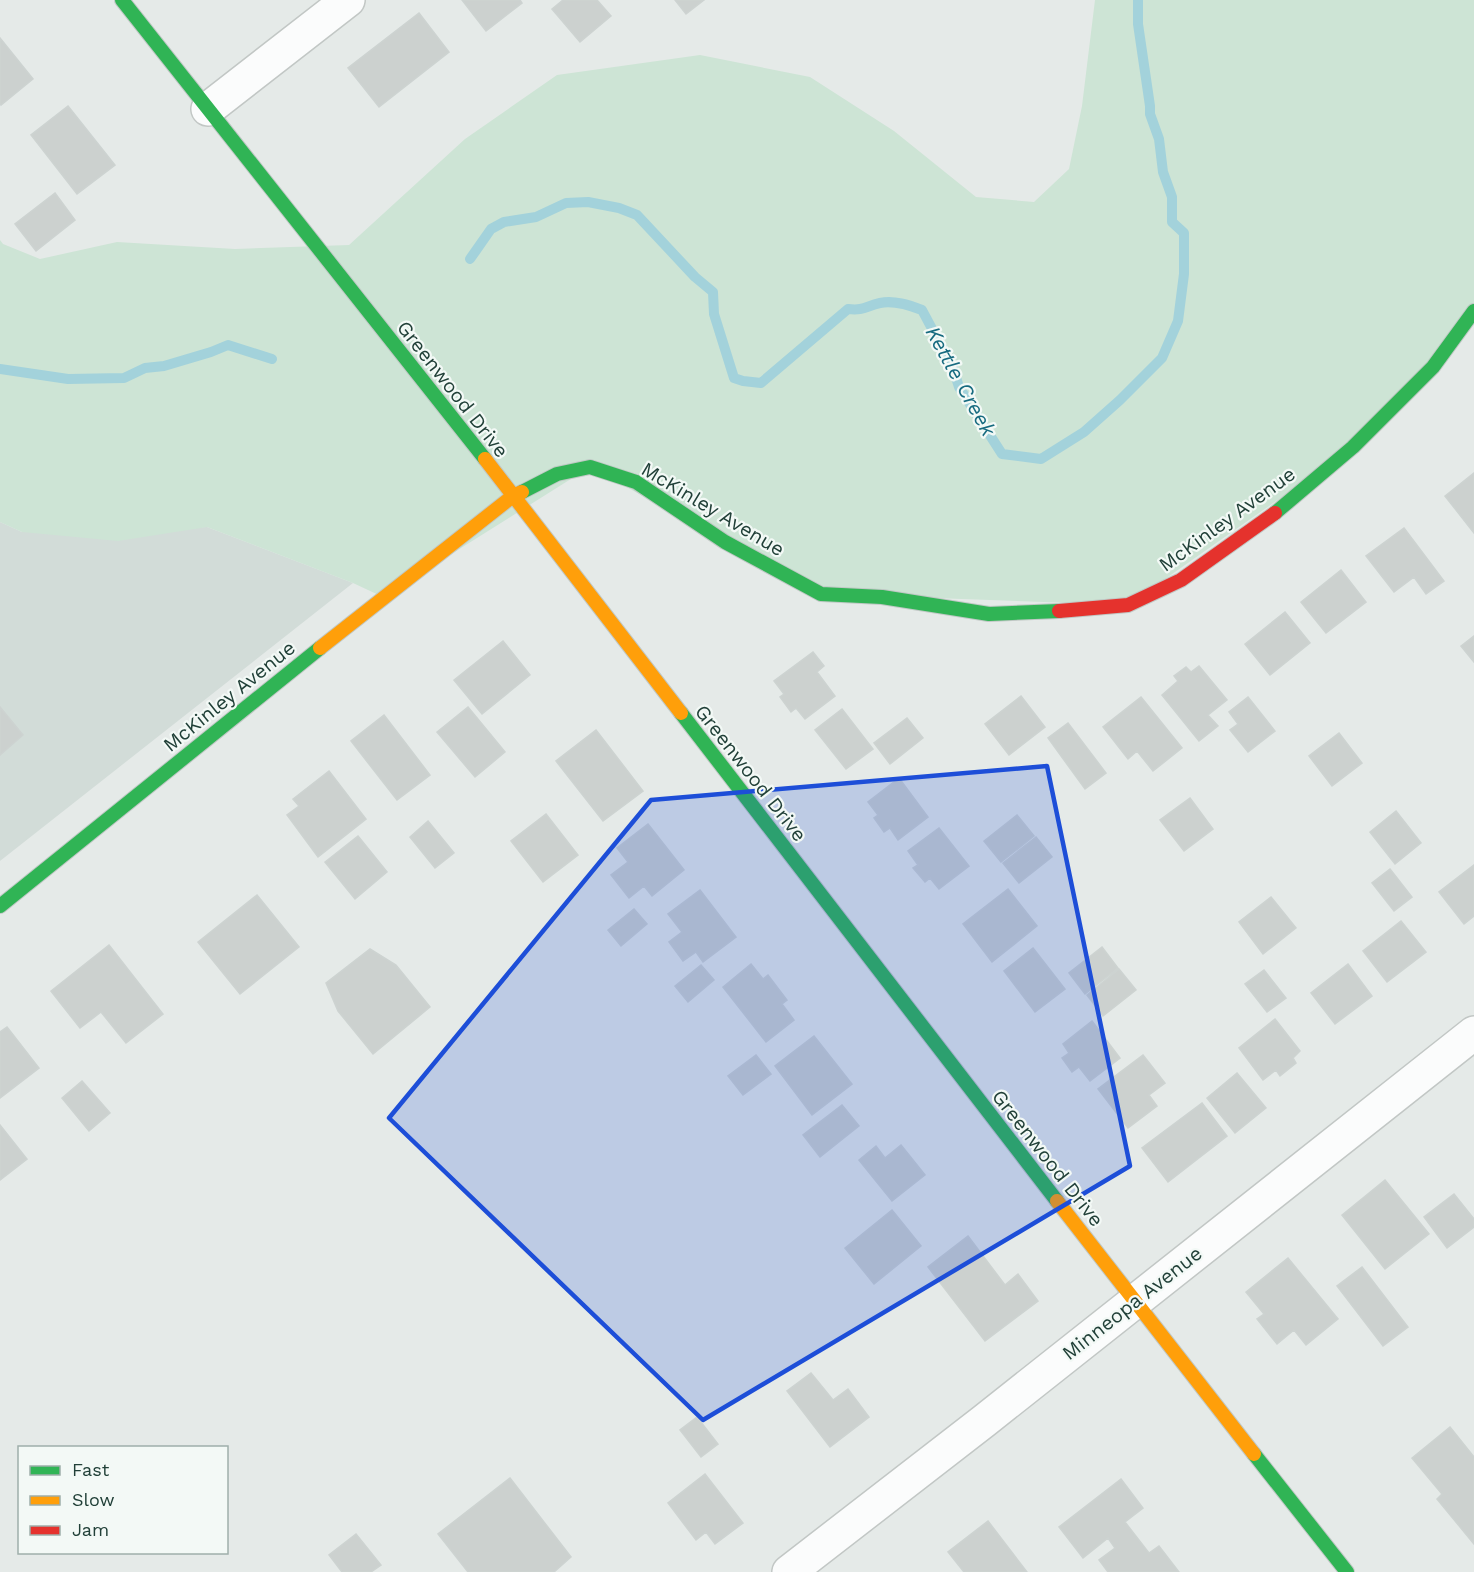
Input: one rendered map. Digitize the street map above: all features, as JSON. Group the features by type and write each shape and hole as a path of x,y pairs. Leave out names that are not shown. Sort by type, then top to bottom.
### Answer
{"street":[{"name":"Greenwood Drive","path":"122,0 513,496 1134,1301 1347,1572"},
{"path":"208,109 348,0"},
{"name":"McKinley Avenue","path":"0,906 383,597 513,496 558,474 590,467 636,482 725,542 821,594 882,597 989,614 1064,611 1128,605 1181,580 1271,516 1353,447 1433,367 1474,311"},
{"name":"Minneopa Avenue","path":"789,1572 984,1421 1474,1033"}],"highlighted area":[{"path":"1047,766 1130,1166 703,1420 389,1118 651,800"}],"shaded area":[{"path":"0,522 22,532 207,527 353,583 0,861"}],"green space":[{"path":"1095,0 1474,0 1474,311 1353,447 1128,605 821,594 590,467 383,597 353,583 207,527 118,541 22,532 0,522 0,240 3,244 40,259 117,242 235,249 349,245 465,139 557,75 700,55 810,77 894,131 976,197 1034,202 1069,169 1082,106"}],"building":[{"path":"462,0 520,0 522,3 486,31"},
{"path":"563,0 597,0 611,16 580,42 552,9"},
{"path":"675,0 704,0 686,14"},
{"path":"419,13 449,52 379,107 348,68"},
{"path":"0,38 33,79 1,105 0,103"},
{"path":"68,106 115,165 77,194 31,135"},
{"path":"55,193 75,220 36,251 15,224"},
{"path":"1474,473 1474,533 1445,496"},
{"path":"1404,528 1444,581 1426,594 1414,577 1394,592 1366,556"},
{"path":"1341,570 1366,602 1326,633 1301,602"},
{"path":"1285,612 1310,643 1270,675 1245,644"},
{"path":"1474,636 1474,662 1461,646"},
{"path":"503,641 530,675 482,714 454,680"},
{"path":"813,652 824,666 817,672 835,696 805,719 796,708 791,712 780,697 784,694 774,681"},
{"path":"1199,666 1227,700 1208,715 1218,726 1199,741 1162,695 1178,681 1174,676 1186,667 1191,672"},
{"path":"1021,696 1045,727 1009,755 985,724"},
{"path":"1141,697 1182,748 1153,771 1137,751 1128,759 1103,727"},
{"path":"1248,697 1275,731 1248,752 1230,730 1238,724 1229,712"},
{"path":"0,707 23,735 0,755"},
{"path":"468,707 505,752 475,777 437,732"},
{"path":"842,709 873,749 846,769 815,730"},
{"path":"384,715 430,775 397,800 351,741"},
{"path":"907,718 923,738 890,764 874,743"},
{"path":"1068,723 1106,773 1085,789 1048,738"},
{"path":"596,730 643,791 603,821 556,761"},
{"path":"1339,733 1362,763 1332,786 1309,756"},
{"path":"329,771 366,819 318,857 287,815 299,806 293,799"},
{"path":"899,778 928,817 898,840 890,828 884,832 874,818 878,815 868,802"},
{"path":"1190,798 1213,829 1184,851 1160,820"},
{"path":"1396,811 1421,843 1395,864 1370,832"},
{"path":"546,814 578,855 543,882 511,841"},
{"path":"1017,815 1034,836 1001,862 984,841"},
{"path":"428,821 454,853 435,868 410,837"},
{"path":"648,824 684,870 652,896 644,886 629,898 611,875 628,862 617,848"},
{"path":"939,828 969,866 939,889 930,878 925,882 913,868 918,865 908,851"},
{"path":"358,836 387,872 355,899 325,862"},
{"path":"1036,837 1052,857 1019,883 1003,863"},
{"path":"1474,865 1474,916 1464,924 1439,892"},
{"path":"1390,869 1412,897 1394,911 1372,883"},
{"path":"1008,889 1037,926 992,962 963,924"},
{"path":"700,890 736,937 703,962 696,952 683,961 669,942 682,932 668,914"},
{"path":"257,895 299,947 240,994 198,942"},
{"path":"1271,897 1296,928 1263,954 1239,922"},
{"path":"634,909 647,924 621,946 608,930"},
{"path":"1401,921 1426,952 1387,982 1363,951"},
{"path":"109,945 163,1014 126,1043 101,1012 80,1028 51,991"},
{"path":"1102,947 1118,968 1085,994 1069,973"},
{"path":"1033,948 1065,989 1035,1012 1004,971"},
{"path":"370,949 396,965 430,1007 373,1054 338,1011 326,983"},
{"path":"751,964 763,979 768,975 787,1000 782,1004 794,1020 766,1042 723,987"},
{"path":"1348,964 1372,996 1335,1024 1311,993"},
{"path":"701,965 714,980 688,1002 675,986"},
{"path":"1119,969 1136,990 1103,1016 1087,995"},
{"path":"1264,970 1286,998 1267,1012 1245,984"},
{"path":"1275,1019 1300,1051 1293,1058 1296,1063 1280,1076 1276,1070 1263,1080 1239,1048"},
{"path":"1092,1021 1120,1058 1090,1081 1079,1067 1072,1072 1062,1058 1069,1053 1063,1044"},
{"path":"7,1027 39,1068 0,1098 0,1032"},
{"path":"814,1036 852,1084 812,1115 775,1066"},
{"path":"756,1055 771,1074 743,1095 728,1076"},
{"path":"1143,1055 1165,1083 1149,1095 1157,1106 1128,1128 1098,1089"},
{"path":"1237,1073 1266,1108 1235,1133 1207,1098"},
{"path":"82,1081 110,1113 89,1131 62,1098"},
{"path":"1202,1103 1227,1136 1168,1182 1142,1148"},
{"path":"842,1105 859,1126 820,1157 803,1135"},
{"path":"0,1125 27,1159 0,1180"},
{"path":"901,1145 925,1175 892,1201 859,1160 876,1146 885,1158"},
{"path":"1385,1180 1429,1234 1385,1269 1342,1215"},
{"path":"1454,1194 1474,1219 1474,1227 1447,1248 1424,1217"},
{"path":"892,1210 921,1246 874,1284 845,1248"},
{"path":"968,1236 1005,1285 1018,1274 1038,1301 985,1341 928,1267"},
{"path":"1288,1258 1338,1319 1306,1345 1294,1330 1277,1344 1257,1319 1264,1314 1246,1292"},
{"path":"1362,1267 1408,1327 1383,1346 1337,1286"},
{"path":"811,1373 833,1400 848,1389 869,1417 830,1447 787,1391"},
{"path":"697,1417 718,1444 701,1457 680,1430"},
{"path":"1450,1427 1474,1457 1474,1544 1437,1499 1442,1494 1412,1458"},
{"path":"705,1474 743,1523 715,1544 706,1532 696,1540 668,1503"},
{"path":"510,1478 571,1557 554,1572 468,1572 438,1534"},
{"path":"1121,1479 1143,1508 1125,1522 1149,1553 1159,1546 1179,1572 1108,1572 1099,1560 1115,1548 1108,1538 1083,1558 1059,1527"},
{"path":"988,1521 1027,1572 964,1572 948,1552"},
{"path":"356,1534 381,1565 371,1572 342,1572 329,1555"}],"waterway":[{"name":"Kettle Creek","path":"470,259 491,229 504,222 536,217 566,203 588,202 619,208 637,215 695,277 713,292 714,314 734,378 761,383 848,309 861,309 891,302 917,308 922,310 953,368 959,387 1002,454 1041,459 1084,432 1162,358 1178,321 1184,274 1184,233 1172,222 1172,197 1163,172 1159,139 1150,114 1138,24 1138,0"},
{"name":"Kettle Creek","path":"0,369 68,379 124,378 145,368 164,366 228,345 272,359"}],"traffic: fast":[{"path":"122,0 485,459"},
{"path":"1275,513 1353,447 1433,367 1474,311"},
{"path":"522,492 557,474 590,467 636,482 725,542 821,594 882,597 989,614 1059,611"},
{"path":"0,906 320,648"},
{"path":"681,713 1057,1201"},
{"path":"1254,1454 1347,1572"}],"traffic: slow":[{"path":"485,459 681,713"},
{"path":"320,648 513,496 522,492"},
{"path":"1057,1201 1254,1454"}],"traffic: jam":[{"path":"1059,611 1128,605 1181,580 1275,513"}]}
